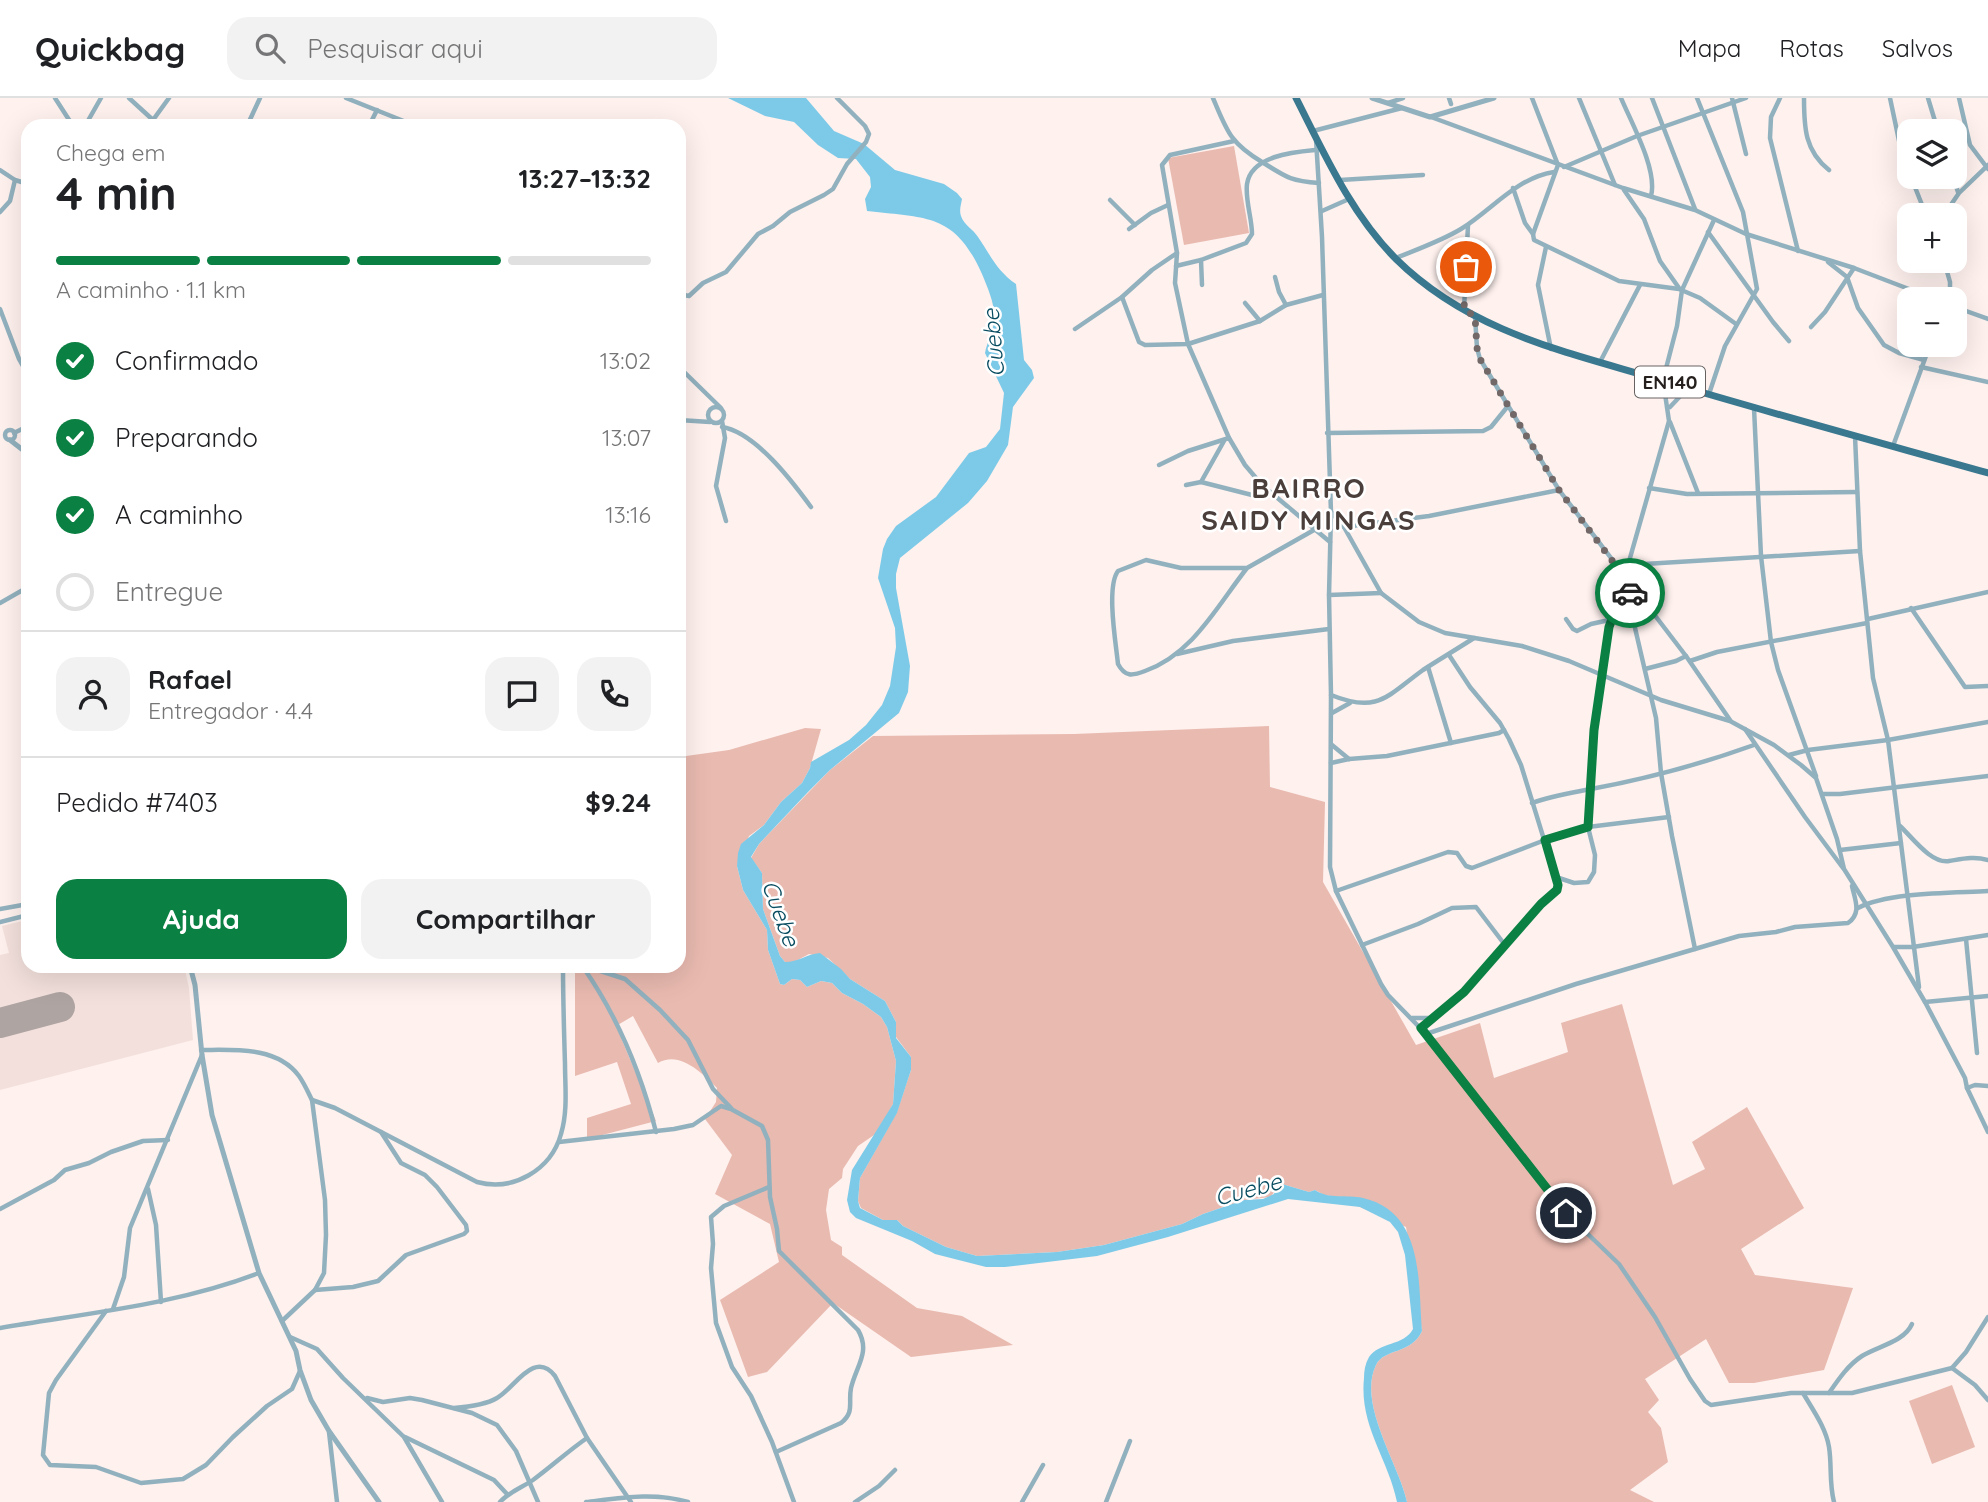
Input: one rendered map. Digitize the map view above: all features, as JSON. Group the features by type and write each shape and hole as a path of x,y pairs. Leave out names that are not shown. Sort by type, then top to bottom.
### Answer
{"main road":[{"name":"EN140","path":"1296,98 1362,218 1396,258 1438,294 1475,316 1551,349 1988,473"}],"street":[{"path":"55,98 69,119"},
{"path":"61,106 64,98"},
{"path":"89,119 101,98"},
{"path":"129,98 152,119"},
{"path":"154,119 169,98"},
{"path":"250,119 260,98"},
{"path":"346,98 399,119"},
{"path":"686,295 689,296 703,283 726,272 758,234 790,212 833,189 847,164 866,142 869,131 837,98"},
{"path":"1213,98 1226,130 1248,155 1290,180 1319,183"},
{"path":"1373,98 1615,186 1695,210 1746,234 1854,268 1904,287"},
{"path":"1388,104 1403,98"},
{"path":"1430,117 1494,98"},
{"path":"1532,98 1560,166"},
{"path":"1579,98 1615,186"},
{"path":"1621,98 1651,174 1651,196"},
{"path":"1652,98 1695,210"},
{"path":"1697,98 1743,212 1757,289 1725,346 1709,395"},
{"path":"1532,234 1555,172 1560,166 1732,100 1746,98"},
{"path":"1780,98 1771,117 1770,138 1798,251"},
{"path":"1804,98 1810,147 1818,162 1829,170"},
{"path":"1890,98 1897,131"},
{"path":"1928,98 1934,119"},
{"path":"1952,203 1987,167 1970,145 1959,98"},
{"path":"1732,100 1746,154"},
{"path":"1402,108 1314,135 1321,211 1331,513 1330,867 1336,891 1362,945 1384,990 1426,1034 1566,1213 1619,1264 1655,1317 1705,1401 1717,1405 1803,1393 1870,1390 1952,1368 1966,1352 1988,1317"},
{"path":"372,119 377,110"},
{"path":"1234,141 1170,155 1162,165 1177,253 1175,283 1188,344 1227,439 1245,465 1262,485 1331,542"},
{"path":"1176,266 1201,260 1246,243 1252,234 1247,184 1252,172 1262,162 1315,150"},
{"path":"0,170 21,182"},
{"path":"1396,258 1446,237 1468,224 1513,188 1543,173 1555,172"},
{"path":"1340,180 1423,175"},
{"path":"0,212 10,201 15,180"},
{"path":"1513,188 1534,240 1619,281 1681,290 1700,298 1736,324"},
{"path":"1623,188 1644,219 1660,261 1681,290"},
{"path":"1958,189 1959,193"},
{"path":"1321,211 1350,199"},
{"path":"1110,201 1135,225"},
{"path":"1129,229 1168,205"},
{"path":"1622,575 1628,565 1669,421 1663,380 1678,326 1681,290 1714,220"},
{"path":"1464,310 1468,224"},
{"path":"1708,232 1790,341"},
{"path":"1546,247 1538,285 1551,349"},
{"path":"1075,329 1122,298 1152,270 1177,253"},
{"path":"1822,258 1847,277 1858,308 1884,345 1899,353 1924,359 1893,446"},
{"path":"1201,260 1202,285"},
{"path":"1811,327 1825,312 1854,268"},
{"path":"1275,277 1286,305"},
{"path":"1600,362 1640,285"},
{"path":"1122,298 1141,344 1188,344 1260,321 1286,305 1323,295"},
{"path":"1245,303 1260,321"},
{"path":"0,309 21,362"},
{"path":"1967,311 1988,319"},
{"path":"1475,316 1480,359 1559,490 1688,658 1730,721"},
{"path":"1921,367 1988,382"},
{"path":"686,373 711,396 725,415 722,424 726,432 716,486 726,521"},
{"path":"1669,407 1689,388"},
{"path":"711,396 711,422"},
{"path":"1327,433 1483,430 1492,427 1508,406"},
{"path":"1754,407 1761,556 1770,642 1777,670 1808,750 1844,869"},
{"path":"698,422 709,411 721,408"},
{"path":"686,421 722,424 739,431 797,487 811,507"},
{"path":"1669,421 1698,493"},
{"path":"14,433 9,430 2,433 21,449"},
{"path":"14,433 21,430"},
{"path":"10,440 14,438 14,433"},
{"path":"1856,436 1860,551 1873,677 1888,740 1920,992"},
{"path":"1159,465 1188,450 1227,439"},
{"path":"1201,482 1227,439"},
{"path":"1186,485 1201,482 1252,495 1262,485"},
{"path":"1649,488 1698,493 1857,492"},
{"path":"1344,527 1429,516 1559,490"},
{"path":"1331,513 1344,527 1381,593 1403,611 1433,628 1522,646 1603,674 1650,695 1730,721 1789,756 1816,778"},
{"path":"1247,568 1181,568 1146,560 1125,567 1115,574 1114,620 1118,664 1122,670 1134,676 1158,667 1176,654 1210,621 1247,568 1314,530"},
{"path":"1628,565 1860,551"},
{"path":"1629,583 1632,615 1656,718 1661,773 1695,950"},
{"path":"0,603 21,591"},
{"path":"1645,669 1988,592"},
{"path":"1329,595 1381,593"},
{"path":"1911,608 1963,684 1968,687 1988,685"},
{"path":"1566,619 1577,631 1632,615"},
{"path":"1555,876 1581,884 1591,879 1594,872 1595,855 1588,827 1594,730 1612,619"},
{"path":"1604,621 1609,627"},
{"path":"1176,654 1233,641 1329,629"},
{"path":"1331,714 1350,703 1379,701 1397,692 1428,667 1474,638"},
{"path":"1421,1028 1464,992 1541,904 1557,890 1545,840 1521,765 1509,739 1449,655"},
{"path":"1428,667 1451,743"},
{"path":"1331,695 1350,703"},
{"path":"1789,756 1808,750 1888,740 1988,722"},
{"path":"1745,729 1844,869 1894,947 1965,1078 1988,1132"},
{"path":"1331,763 1387,756 1502,731"},
{"path":"1331,744 1349,759"},
{"path":"1532,803 1563,793 1590,790 1703,763 1754,745"},
{"path":"1822,794 1988,776"},
{"path":"1336,891 1448,852 1457,853 1466,866 1472,868 1588,827 1669,817"},
{"path":"1899,825 1938,860 1988,860"},
{"path":"1840,850 1901,843"},
{"path":"1426,1034 1576,984 1739,936 1795,927 1842,925 1853,920 1857,908 1851,881"},
{"path":"1857,908 1908,896 1988,891"},
{"path":"0,909 21,905"},
{"path":"1362,945 1418,925 1452,908 1476,906 1505,945"},
{"path":"0,922 21,917"},
{"path":"1894,947 1913,947 1988,935"},
{"path":"1695,939 1704,947"},
{"path":"1966,939 1978,1052"},
{"path":"192,973 212,1115 259,1273 290,1337 311,1400 329,1432 379,1502"},
{"path":"312,1100 335,1108 477,1182 489,1185 517,1182 528,1177 548,1158 559,1142 565,1116 563,973"},
{"path":"588,973 626,1043 640,1076 656,1132"},
{"path":"604,973 627,981 660,1010 688,1040 713,1089 732,1109"},
{"path":"1925,1002 1988,996"},
{"path":"1412,1018 1432,1018"},
{"path":"202,1052 250,1050 275,1058 300,1076 312,1100 323,1170 326,1235 324,1273 315,1290 282,1321"},
{"path":"113,1309 124,1277 130,1228 202,1052"},
{"path":"1965,1078 1975,1085"},
{"path":"1967,1088 1975,1085 1988,1086"},
{"path":"559,1142 630,1132 656,1132 693,1125 720,1106 732,1109 762,1126 768,1140 769,1187 780,1255 858,1330 864,1345 863,1360 851,1388 851,1410 847,1418 776,1452"},
{"path":"315,1290 353,1287 379,1281 407,1255 467,1231 466,1225 437,1187 416,1169 401,1163 381,1131"},
{"path":"0,1209 54,1180 65,1170 143,1141 168,1140"},
{"path":"769,1187 724,1206 711,1217 711,1268 716,1323 720,1336 732,1367 751,1396 776,1452 794,1502"},
{"path":"148,1188 156,1224 161,1302"},
{"path":"0,1328 161,1302 223,1287 259,1273"},
{"path":"106,1311 49,1393 43,1455 50,1465 96,1467 141,1483 183,1479 206,1465 249,1423 292,1389 300,1370"},
{"path":"1829,1393 1861,1356 1907,1334 1912,1324"},
{"path":"290,1337 317,1349 404,1437 442,1502"},
{"path":"454,1408 498,1398 526,1371 542,1368 555,1376 587,1438 630,1500"},
{"path":"1952,1368 1975,1385 1988,1400"},
{"path":"1803,1393 1828,1437 1830,1486 1834,1502"},
{"path":"362,1396 383,1402 410,1398 454,1408 472,1413 500,1428 516,1451 538,1502"},
{"path":"329,1432 337,1502"},
{"path":"404,1437 494,1480 507,1494"},
{"path":"500,1502 507,1494 530,1482 587,1438"},
{"path":"1106,1502 1130,1440"},
{"path":"1022,1502 1043,1465"},
{"path":"855,1502 879,1486 895,1469"},
{"path":"586,1502 662,1497 688,1502"}],"shaded area":[{"path":"1234,146 1249,233 1184,245 1168,158"},
{"path":"1269,726 1270,787 1325,802 1323,882 1416,1045 1480,1023 1494,1078 1568,1052 1561,1023 1622,1004 1673,1185 1705,1169 1692,1142 1747,1107 1804,1208 1741,1249 1755,1275 1853,1288 1824,1370 1754,1383 1729,1383 1706,1339 1645,1379 1659,1400 1648,1412 1661,1428 1668,1462 1630,1490 1654,1502 1407,1502 1381,1434 1372,1398 1376,1365 1385,1356 1411,1344 1422,1331 1406,1227 1337,1197 1282,1184 1270,1197 1244,1200 1182,1224 1104,1245 1057,1252 977,1256 946,1247 903,1226 897,1220 883,1220 861,1208 858,1201 860,1178 897,1112 911,1070 911,1057 896,1037 896,1022 885,1001 850,979 828,958 809,954 794,962 785,962 780,956 763,909 762,873 751,858 759,844 830,770 873,736 1074,734"},
{"path":"805,728 821,729 810,768 802,783 781,802 764,825 749,836 737,866 743,890 767,930 768,950 780,984 784,985 792,979 800,980 807,987 821,981 832,983 842,993 881,1017 887,1027 896,1061 893,1104 877,1133 858,1146 843,1169 842,1178 829,1189 826,1210 831,1240 842,1247 842,1255 917,1308 962,1316 1013,1345 911,1357 833,1303 767,1372 748,1377 720,1300 779,1262 770,1224 715,1194 732,1155 705,1119 716,1102 717,1088 683,1062 675,1059 658,1063 633,1016 616,1026 656,1121 587,1139 587,1118 631,1104 617,1062 575,1076 575,973 686,973 686,756 729,750"},
{"path":"21,921 21,973 186,973 193,1040 0,1090 0,955 9,953 2,926"},
{"path":"1952,1385 1975,1447 1932,1464 1909,1401"}],"water":[{"name":"Cuebe","path":"728,98 806,98 834,131 864,144 895,170 944,184 957,193 962,199 962,219 976,234 999,268 1016,284 1024,360 1032,370 1034,378 1013,407 1008,445 987,481 968,503 900,558 896,588 910,666 908,692 899,713 830,770 759,844 751,857 762,873 763,909 780,956 785,962 790,962 820,953 850,979 885,1001 896,1022 896,1038 911,1057 911,1070 897,1113 860,1178 860,1208 883,1220 897,1220 903,1226 946,1247 977,1256 1057,1252 1104,1245 1182,1224 1244,1200 1263,1199 1274,1194 1277,1186 1282,1184 1309,1192 1315,1190 1326,1195 1363,1198 1383,1206 1397,1218 1407,1233 1414,1251 1420,1291 1422,1331 1411,1344 1380,1360 1372,1381 1375,1415 1407,1502 1397,1502 1370,1427 1364,1395 1365,1370 1369,1357 1373,1352 1404,1338 1413,1329 1405,1255 1398,1232 1390,1222 1360,1207 1288,1199 1097,1256 986,1267 935,1254 912,1241 856,1218 850,1212 847,1200 852,1170 893,1104 896,1061 887,1027 881,1017 842,993 832,983 821,981 807,987 800,980 792,979 784,985 780,984 768,950 767,930 743,890 737,866 738,853 741,844 764,825 781,802 802,783 811,762 849,740 882,705 890,686 896,647 895,628 878,578 883,549 896,526 936,497 969,453 986,447 1000,429 1004,393 985,353 994,321 991,298 972,254 961,239 936,222 906,215 867,211 865,199 871,187 870,177 856,159 838,158 818,145 794,122 765,116"}],"runway":[{"path":"0,1023 60,1007"}],"way so far":[{"path":"1466,267 1464,310 1475,316 1480,359 1559,490 1629,583 1630,593"}],"district":[{"name":"BAIRRO SAIDY MINGAS","path":"1309,503"}],"route":[{"path":"1566,1213 1421,1028 1464,992 1541,904 1557,890 1558,885 1545,840 1588,827 1594,730 1609,627 1612,619 1632,615 1630,593"}]}
